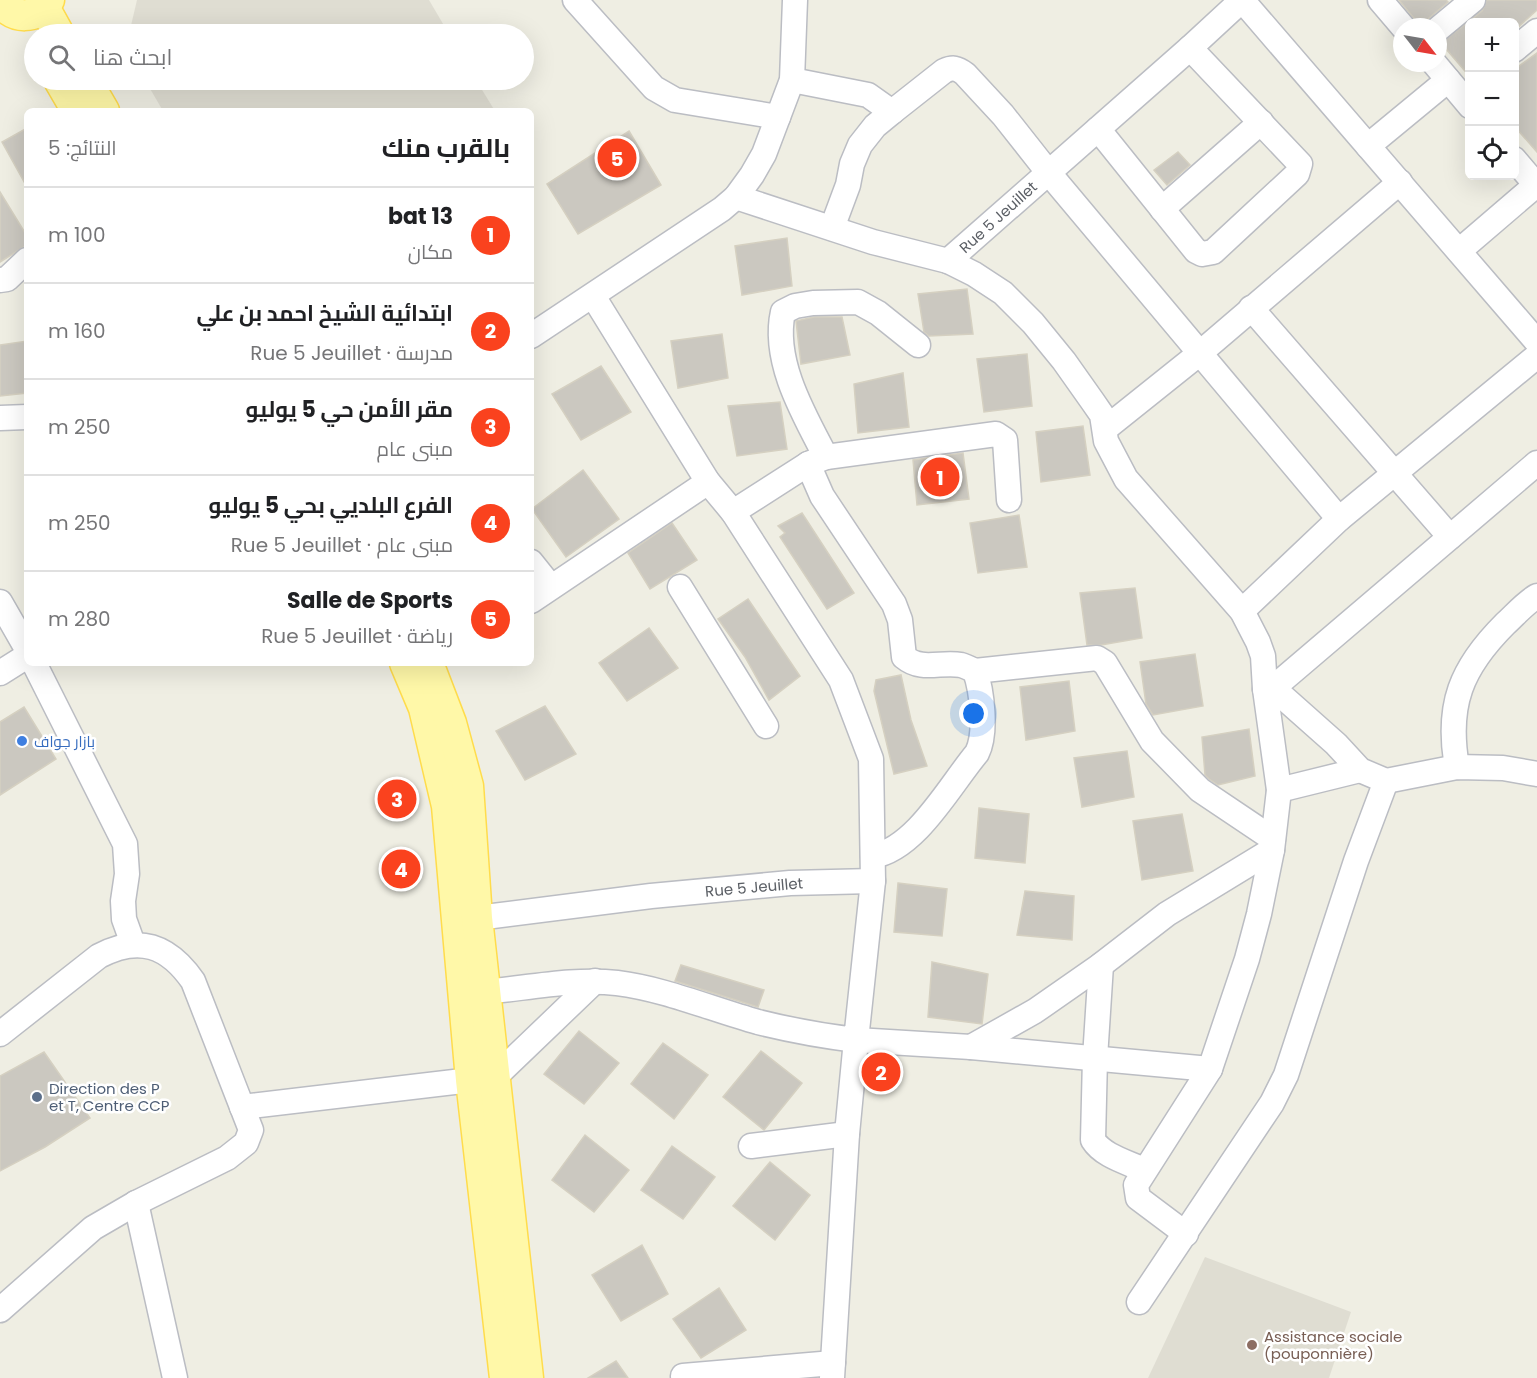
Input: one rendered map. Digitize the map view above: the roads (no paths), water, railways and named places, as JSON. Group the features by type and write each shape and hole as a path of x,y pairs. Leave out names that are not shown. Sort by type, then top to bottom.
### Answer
{"main road":[{"path":"23,12 43,24"},
{"path":"65,90 76,108"},
{"path":"92,90 102,108"},
{"path":"427,666 451,723 468,786 477,918 485,992 483,1078 505,1378"},
{"path":"427,666 424,708 447,806 483,1078 528,1378"}],"street":[{"path":"575,0 654,88 675,100 778,117"},
{"path":"534,334 723,209 736,196 764,154 792,80 795,0"},
{"path":"1242,0 1537,342"},
{"name":"Rue 5 Jeuillet","path":"948,261 1242,0"},
{"path":"1380,0 1395,18"},
{"path":"1447,21 1473,0"},
{"path":"1519,47 1537,31"},
{"path":"1098,129 1196,251 1202,254 1213,252 1297,174 1300,168 1298,160 1190,48"},
{"path":"832,228 860,145 875,126 944,71 951,68 958,69 1003,115 1048,172 1339,519"},
{"path":"792,80 868,95 892,112"},
{"path":"1368,146 1456,86"},
{"path":"1161,209 1262,122"},
{"path":"1459,251 1536,185 1519,164"},
{"path":"1106,429 1200,353 1400,182"},
{"path":"736,196 873,242 948,261 974,274 1003,293 1033,323 1093,402 1106,429 1106,441 1126,479 1242,611 1258,642 1269,688 1280,790 1273,845 1247,959 1210,1070 1136,1185 1138,1198 1186,1234"},
{"path":"0,280 7,279 24,263"},
{"path":"593,296 708,482 734,512 841,680 871,759 873,881 847,1134 832,1370 683,1376"},
{"path":"918,345 878,313 858,302 813,303 795,306 783,312 780,331 791,387 817,460 822,496 894,604 900,620 904,657 911,662 930,667 962,665 975,671 1097,658 1105,663 1152,741 1200,790 1273,845"},
{"path":"1251,308 1396,472 1450,537"},
{"path":"1242,611 1339,519 1537,356"},
{"path":"0,418 24,417"},
{"path":"734,512 817,460 996,434 1005,440 1009,500"},
{"path":"1269,688 1537,464"},
{"path":"534,599 708,482"},
{"path":"534,566 551,587"},
{"path":"680,587 766,726"},
{"path":"1457,767 1453,745 1453,718 1461,688 1472,661 1498,631 1537,596"},
{"path":"0,602 24,644"},
{"path":"0,673 24,658"},
{"path":"36,666 125,844 127,874 123,901 124,919 133,944"},
{"path":"873,856 885,854 915,834 982,744 981,687 975,671"},
{"path":"1269,688 1336,744 1360,770 1386,781 1457,767 1503,768 1537,774"},
{"path":"1280,790 1360,770"},
{"path":"1139,1302 1272,1103 1286,1075 1356,861 1386,781"},
{"path":"971,1047 1035,1011 1101,965 1167,914 1273,845"},
{"name":"Rue 5 Jeuillet","path":"477,918 778,884 873,881"},
{"path":"0,1034 99,956 115,947 133,944 156,948 169,953 184,967 193,981 251,1130 246,1143 227,1158 136,1203 93,1228 0,1310"},
{"path":"1101,965 1093,1140 1104,1152 1144,1170"},
{"path":"242,1107 483,1078 595,981"},
{"path":"485,992 595,981 653,990 769,1024 822,1036 971,1047 1210,1070"},
{"path":"751,1146 847,1134"},
{"path":"136,1203 175,1378"}],"place":[{"name":"Salle de Sports","path":"617,158"},
{"name":"bat 13","path":"940,477"},
{"name":"بازار جواف","path":"22,741"},
{"name":"مقر الأمن حي 5 يوليو","path":"397,799"},
{"name":"الفرع البلديي بحي 5 يوليو","path":"401,869"},
{"name":"ابتدائية الشيخ احمد بن علي","path":"881,1072"},
{"name":"Direction des P et T, Centre CCP","path":"37,1097"},
{"name":"Assistance sociale (pouponnière)","path":"1252,1345"}]}
